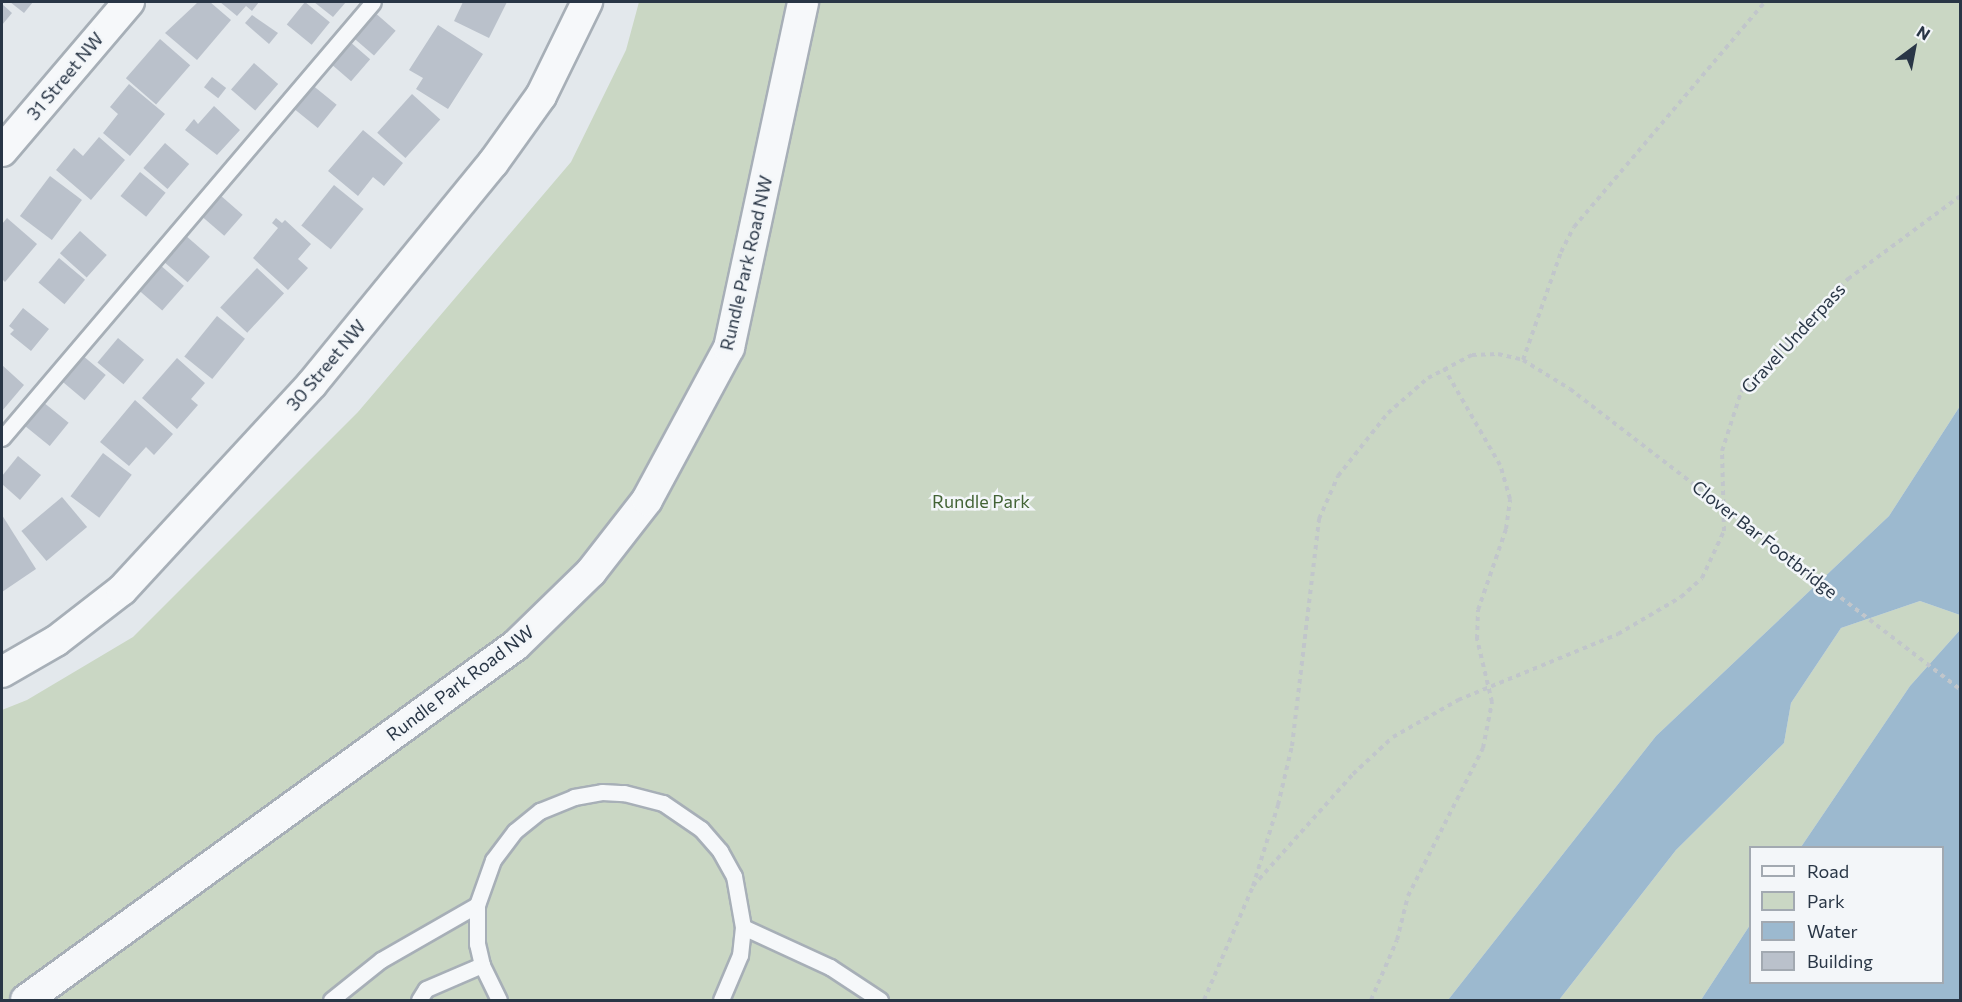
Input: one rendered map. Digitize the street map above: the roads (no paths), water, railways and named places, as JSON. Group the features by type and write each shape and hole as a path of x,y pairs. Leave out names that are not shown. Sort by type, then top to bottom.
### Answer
{"street":[{"name":"31 Street NW","path":"2,151 129,2"},
{"name":"30 Street NW","path":"2,672 56,642 122,590 312,384 493,163 542,96 587,2"},
{"name":"Rundle Park Road NW","path":"26,1000 516,645 591,572 647,500 729,348 803,2"}],"lane":[{"path":"2,438 373,2"},
{"path":"499,1000 482,965 477,944 477,905 493,860 515,831 540,811 574,796 624,793 663,804 701,829 720,851 734,876 743,927 740,955 721,1000"},
{"path":"331,1000 381,960 477,905"},
{"path":"743,927 830,967 880,1000"},
{"path":"419,1000 426,989 482,965"}],"water":[{"path":"1960,406 1960,615 1920,601 1841,628 1791,703 1784,743 1676,850 1559,1000 1448,1000 1656,736 1889,516"},
{"path":"1960,630 1960,1000 1701,1000 1749,927 1749,984 1944,984 1944,846 1802,846 1910,686"}],"park label":[{"name":"Rundle Park","path":"981,501"}]}
